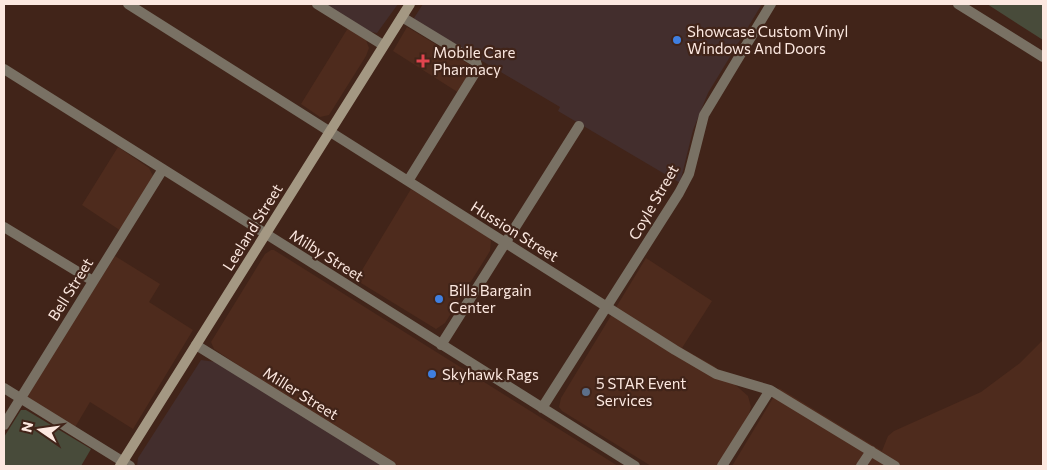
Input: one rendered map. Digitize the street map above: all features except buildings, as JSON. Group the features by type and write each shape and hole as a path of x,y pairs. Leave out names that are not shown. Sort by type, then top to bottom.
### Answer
{"main road":[{"name":"Leeland Street","path":"124,465 196,345 410,4"}],"street":[{"name":"Hussion Street","path":"128,4 505,243 710,370 770,390 895,466"},
{"path":"317,4 384,45"},
{"name":"Coyle Street","path":"542,408 679,193 689,174 704,115 771,4"},
{"path":"958,4 1043,57"},
{"path":"402,17 477,65 478,68 408,181"},
{"name":"Milby Street","path":"4,69 634,466"},
{"path":"441,345 580,126"},
{"name":"Bell Street","path":"4,425 163,169"},
{"path":"4,227 93,281"},
{"name":"Miller Street","path":"196,345 391,466"},
{"path":"4,388 124,465"},
{"path":"722,466 770,390"},
{"path":"860,466 870,451"}],"shaded area":[{"path":"324,4 398,4 377,33 371,32"},
{"path":"423,4 762,4 708,93 693,130 680,183 558,111 560,107 416,22 414,18"},
{"path":"407,27 472,66 459,93 393,51"},
{"path":"348,28 366,40 369,48 366,56 329,115 320,117 301,104"},
{"path":"118,147 149,168 153,176 121,231 82,205"},
{"path":"411,189 489,237 491,241 490,251 445,323 436,329 356,280"},
{"path":"274,250 618,466 398,466 214,349 211,342 265,254"},
{"path":"115,256 160,284 149,302 193,330 133,429 90,402 74,429 28,397 28,393"},
{"path":"646,258 712,301 682,348 714,366 748,396 751,407 748,417 718,466 651,466 562,411 559,407 561,398"},
{"path":"1043,340 1043,466 732,466 779,388 882,451 888,436 894,431 981,392 1020,363"},
{"path":"201,360 216,362 384,466 137,466 138,458"}],"green space":[{"path":"987,4 1043,4 1043,40"},
{"path":"21,410 26,410 91,449 81,466 4,465 4,437"}],"place":[{"name":"Showcase Custom Vinyl Windows And Doors","path":"677,40"},
{"name":"Mobile Care Pharmacy","path":"423,61"},
{"name":"Bills Bargain Center","path":"439,299"},
{"name":"Skyhawk Rags","path":"432,374"},
{"name":"5 STAR Event Services","path":"586,392"}]}
